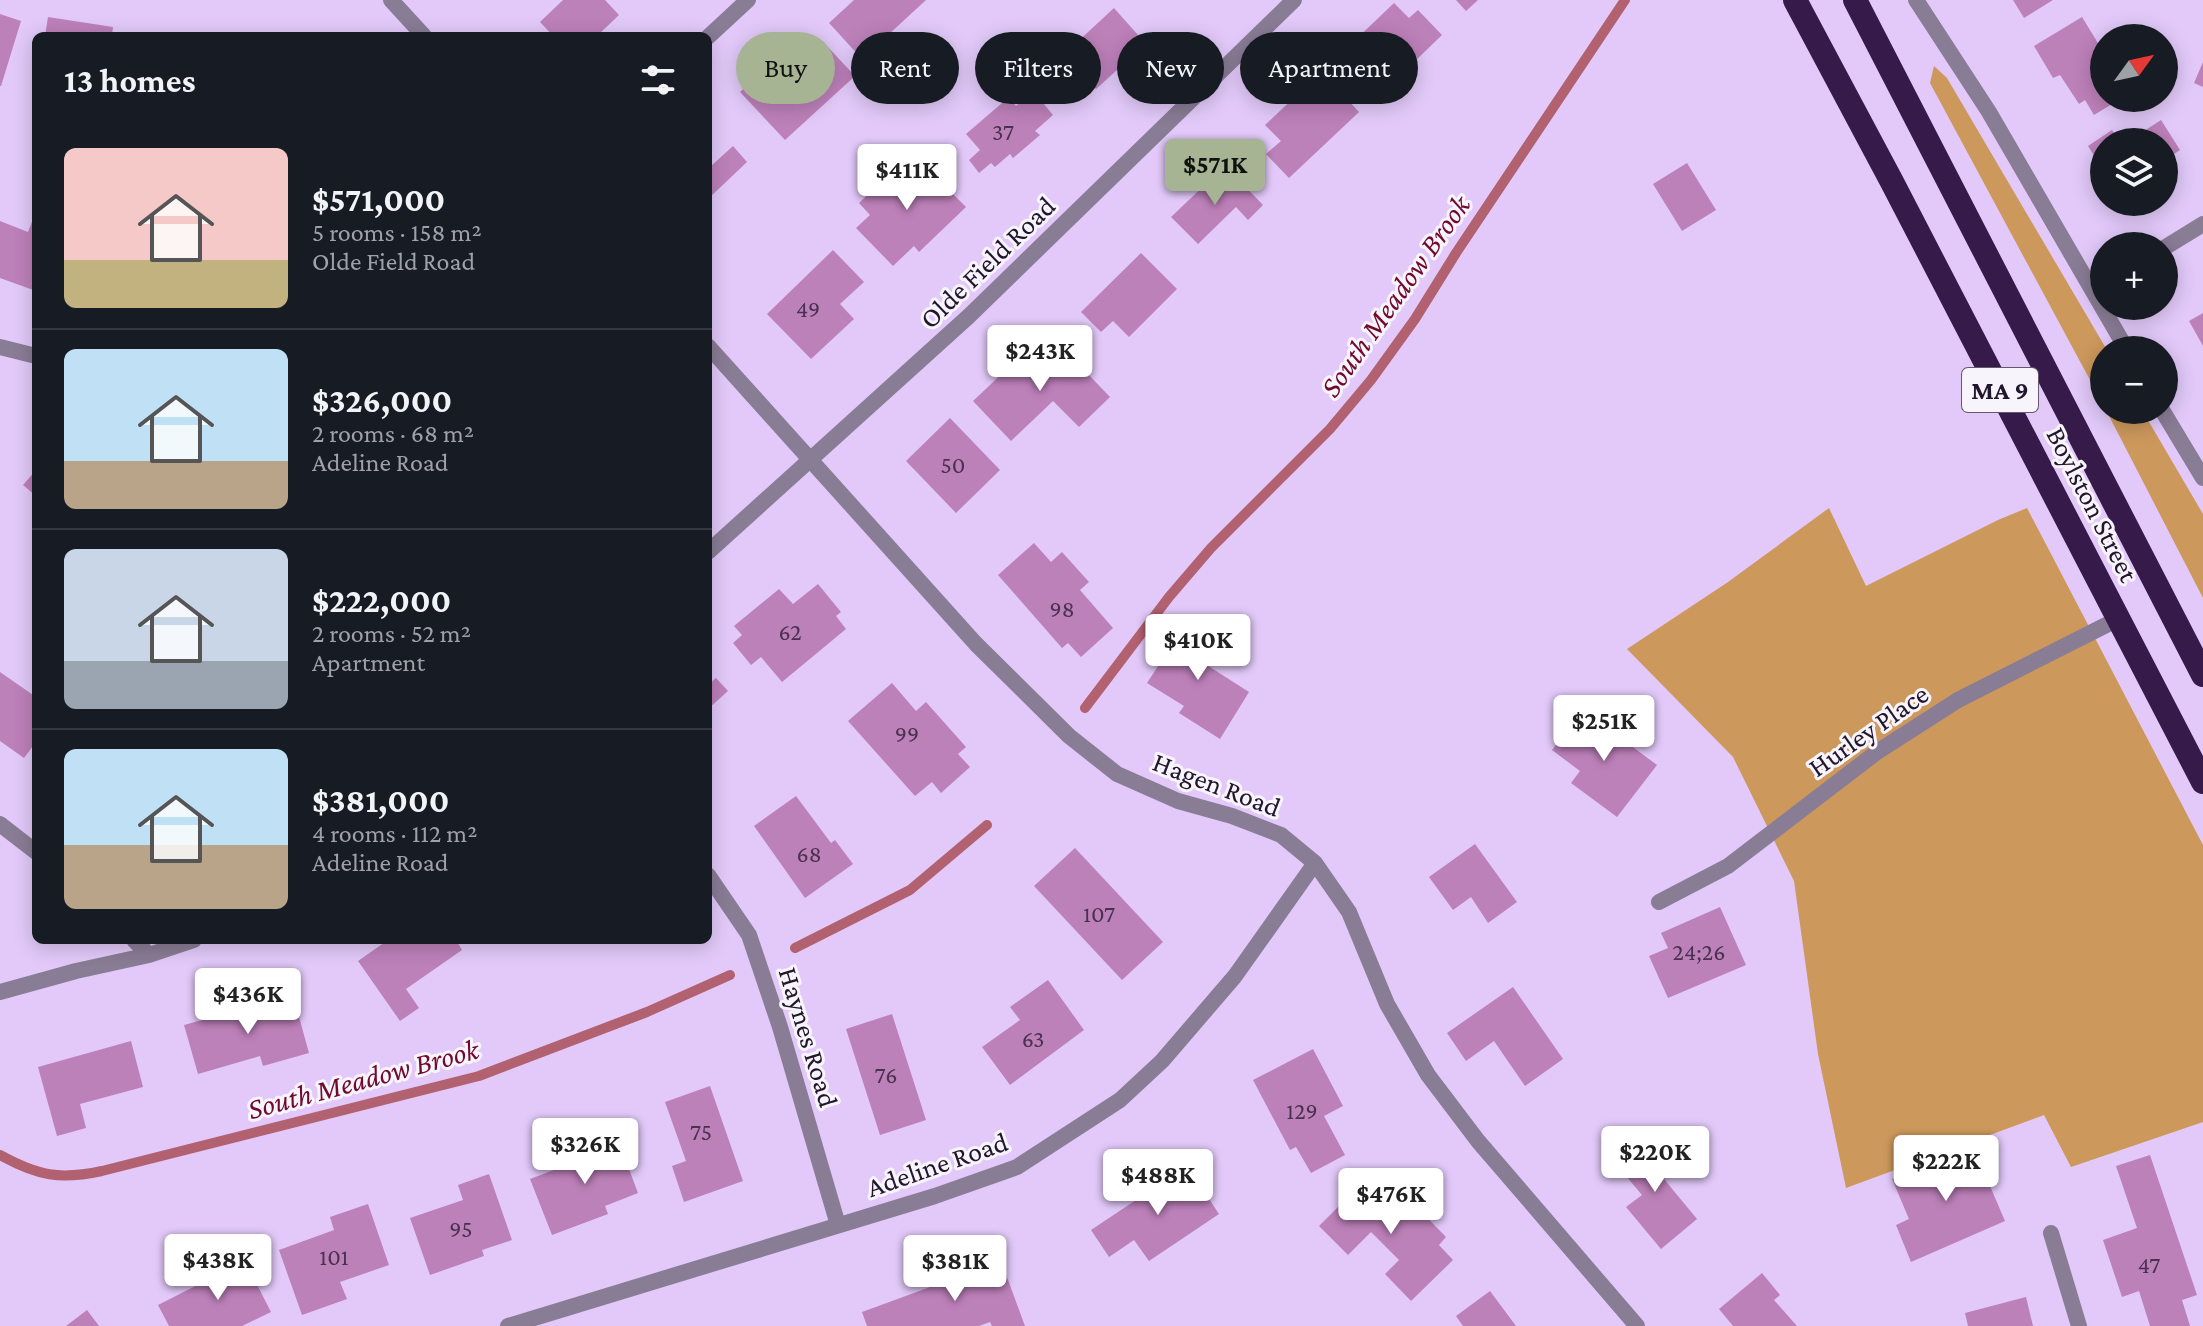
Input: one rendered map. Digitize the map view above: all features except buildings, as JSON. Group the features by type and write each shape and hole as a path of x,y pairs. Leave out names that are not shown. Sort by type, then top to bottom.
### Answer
{"highway":[{"name":"Boylston Street","path":"1795,0 2203,782"},
{"name":"Boylston Street","path":"1855,0 2203,675"}],"street":[{"path":"391,0 420,32"},
{"path":"712,33 748,0"},
{"name":"Olde Field Road","path":"712,548 1020,268 1294,0"},
{"path":"1916,0 2090,275"},
{"path":"2178,239 2203,224"},
{"path":"0,347 32,355"},
{"name":"Hagen Road","path":"712,350 976,644 1069,736 1117,774 1178,801 1232,816 1281,835 1315,863 1349,912 1387,1004 1428,1075 1478,1141 1637,1326"},
{"path":"2170,424 2203,478"},
{"name":"Hurley Place","path":"1659,902 1728,866 1877,752 1958,700 2118,619"},
{"path":"0,824 32,849"},
{"name":"Adeline Road","path":"508,1326 935,1196 1017,1167 1120,1100 1162,1061 1235,976 1315,863"},
{"name":"Haynes Road","path":"712,881 749,935 780,1027 838,1225"},
{"path":"138,944 149,955"},
{"path":"0,992 182,944"},
{"path":"2051,1233 2079,1326"}],"shaded area":[{"path":"1934,66 1947,78 2099,336 2090,336 2090,380 1930,83"},
{"path":"2113,424 2150,424 2203,514 2203,598"},
{"path":"1829,508 1866,586 2027,508 2203,845 2203,1122 2071,1167 2044,1115 1846,1188 1818,1054 1794,881 1733,757 1627,649 1728,582"}],"waterway":[{"name":"South Meadow Brook","path":"1085,708 1169,597 1211,548 1330,429 1371,380 1415,319 1625,0"},
{"name":"South Meadow Brook","path":"795,948 910,890 987,825"},
{"name":"South Meadow Brook","path":"0,1155 26,1168 50,1174 102,1171 479,1076 647,1012 730,975"}]}
